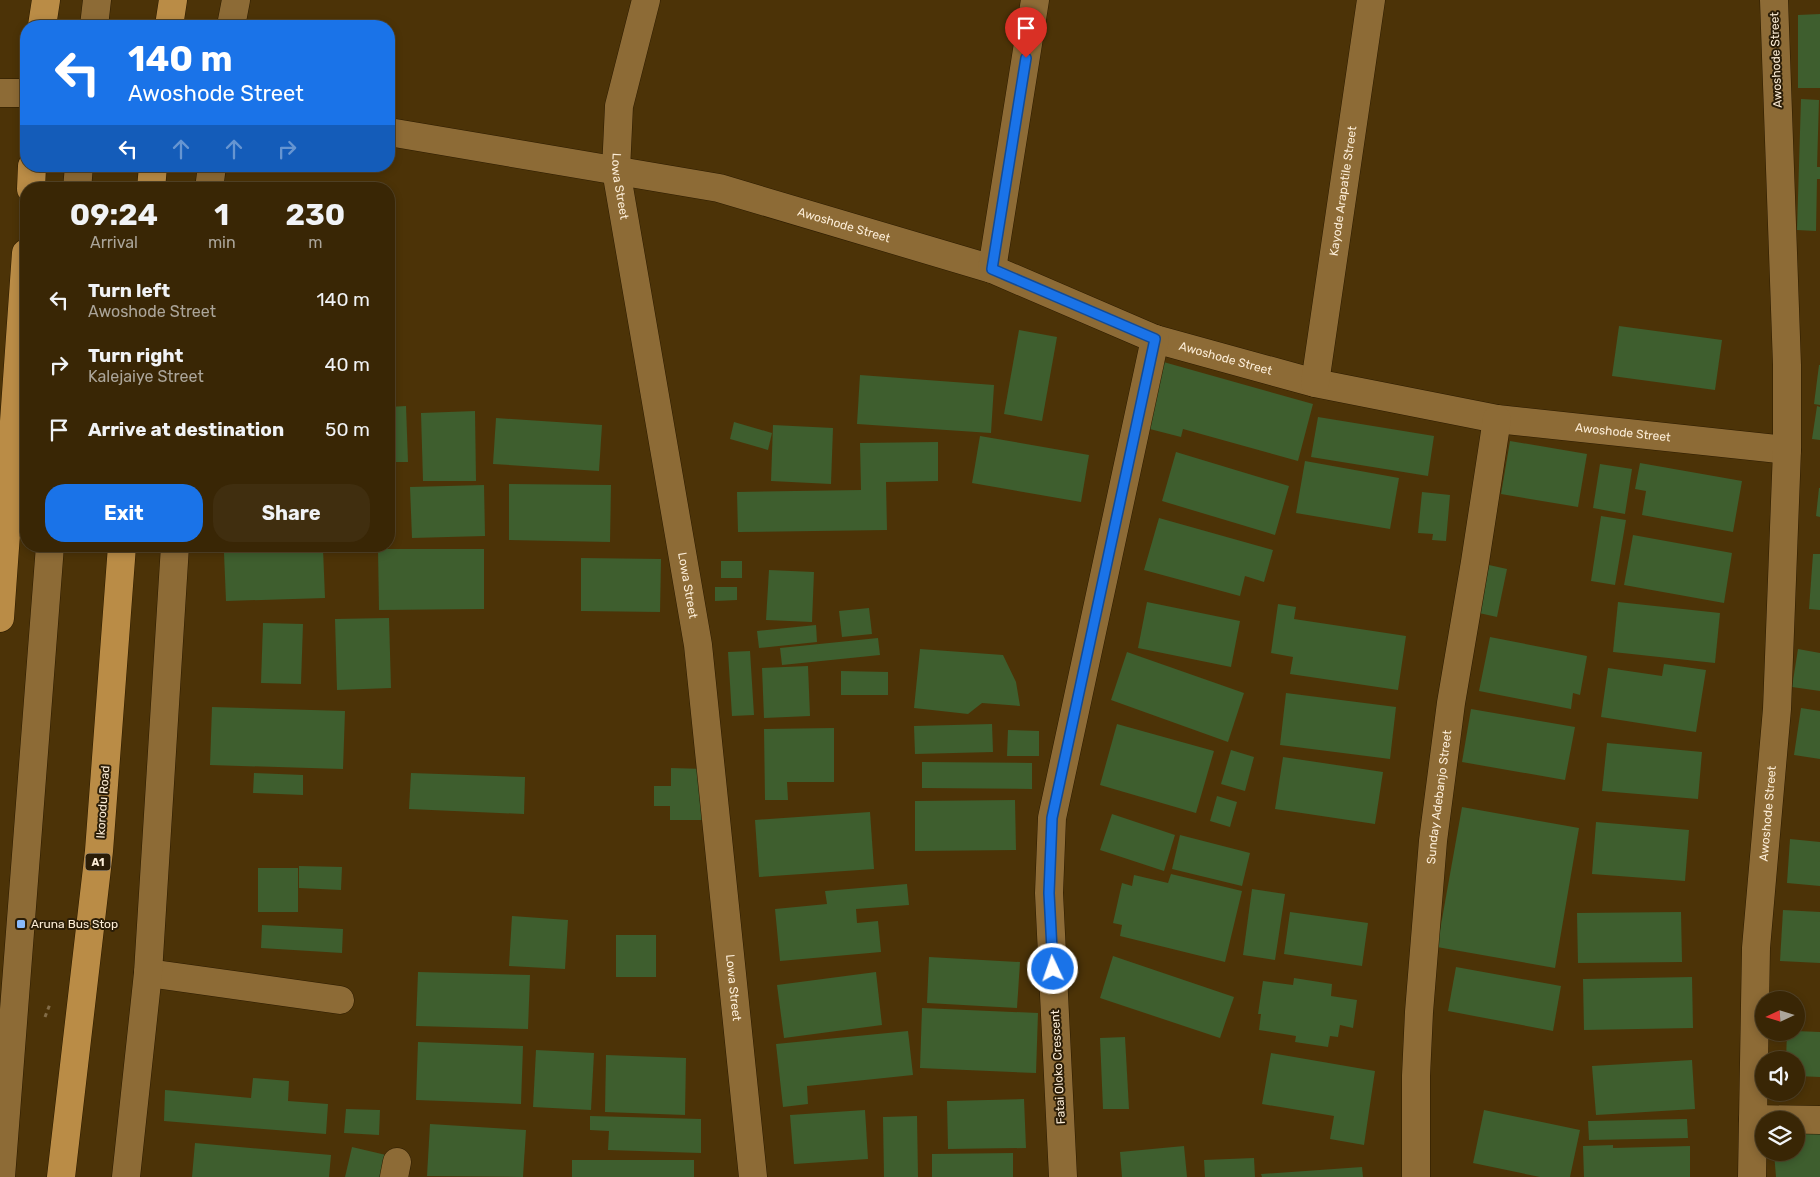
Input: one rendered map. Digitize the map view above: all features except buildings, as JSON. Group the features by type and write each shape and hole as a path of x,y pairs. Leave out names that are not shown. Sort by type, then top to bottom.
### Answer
{"highway":[{"path":"43,20 46,0"},
{"path":"170,20 173,0"},
{"path":"0,618 20,336"},
{"name":"Ikorodu Road","path":"60,1177 99,851 122,552"}],"street":[{"path":"95,20 97,0"},
{"path":"232,20 236,0"},
{"name":"Lowa Street","path":"646,0 619,106 616,170 698,645 753,1177"},
{"path":"992,269 1035,0"},
{"name":"Kayode Arapatile Street","path":"1315,383 1371,0"},
{"name":"Awoshode Street","path":"1752,1177 1756,948 1777,709 1787,450 1787,365 1774,0"},
{"path":"0,93 20,93"},
{"name":"Awoshode Street","path":"395,133 719,188 992,269 1155,339 1315,383 1497,419 1787,450"},
{"name":"Fatai Oloko Crescent","path":"1063,1177 1049,893 1052,818 1155,339"},
{"name":"Sunday Adebanjo Street","path":"1416,1177 1416,1076 1419,1012 1433,841 1451,703 1497,419"},
{"path":"1,1177 50,552"},
{"path":"126,1177 148,973 175,552"},
{"path":"148,973 340,1000"},
{"path":"1753,1119 1820,1120"}],"path":[{"path":"45,1017 51,1000"}],"place":[{"name":"Aruna Bus Stop","path":"21,924"}],"route":[{"path":"1026,58 992,269 1155,339 1052,818 1049,893 1053,969"}]}
